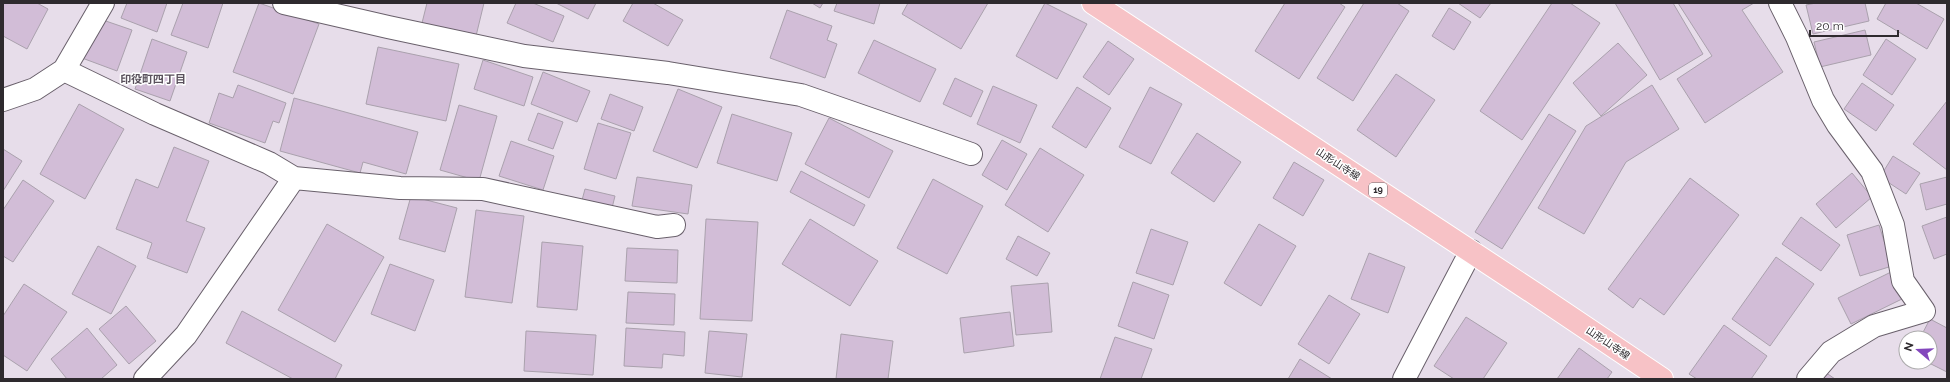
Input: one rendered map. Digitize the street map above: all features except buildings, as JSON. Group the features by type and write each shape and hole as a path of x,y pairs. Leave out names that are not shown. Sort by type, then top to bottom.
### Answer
{"main road":[{"name":"山形山寺線","path":"1093,3 1471,251 1662,379"}],"lane":[{"path":"3,100 35,90 64,70 103,3"},
{"path":"284,3 524,56 668,73 801,95 972,154"},
{"path":"1780,3 1797,37 1824,100 1838,126 1872,171 1893,225 1903,281 1924,311 1874,326 1831,352 1808,379"},
{"path":"64,70 155,114 269,163 294,178 400,188 483,190 657,227 674,225"},
{"path":"145,379 186,335 294,178"},
{"path":"1404,379 1471,251"}],"district":[{"name":"印役町四丁目","path":"153,79"}]}
